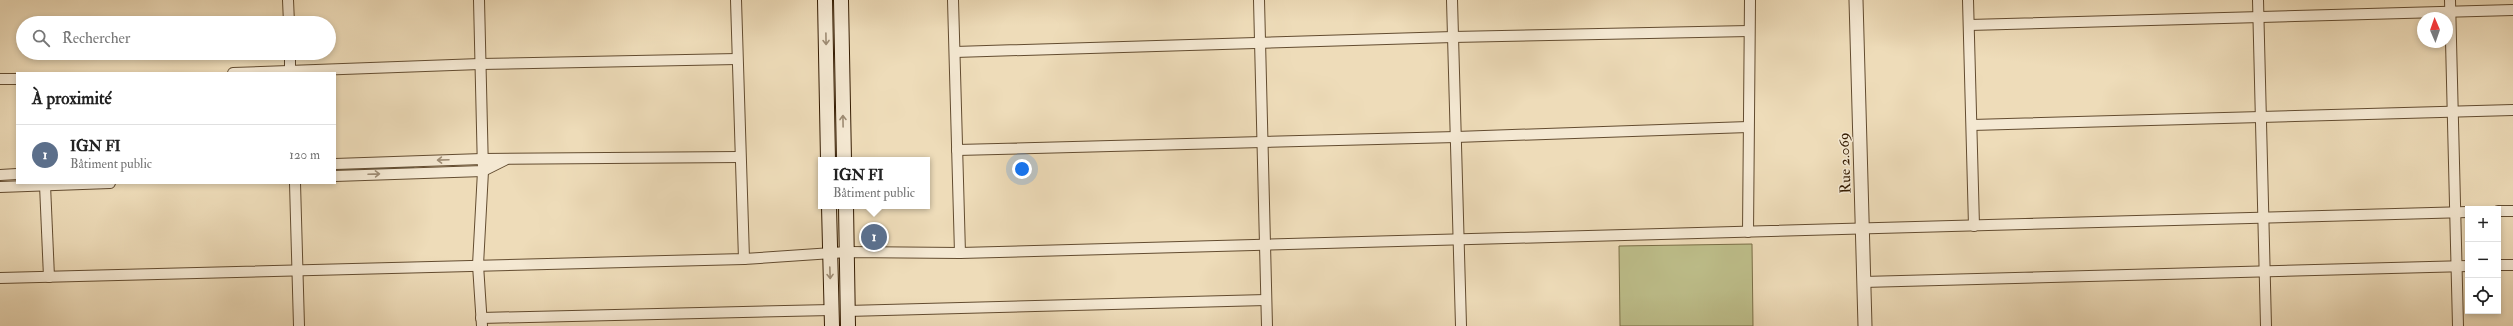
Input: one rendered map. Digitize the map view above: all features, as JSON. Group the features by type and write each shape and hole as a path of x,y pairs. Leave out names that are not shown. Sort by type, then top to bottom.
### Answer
{"main road":[{"path":"825,0 828,157"},
{"path":"841,0 844,157"},
{"path":"829,209 832,326"},
{"path":"846,209 848,326"}],"street":[{"path":"288,0 289,16"},
{"path":"479,0 483,171 478,265 481,322 831,310"},
{"path":"736,0 744,259"},
{"path":"953,0 960,253"},
{"path":"1260,0 1267,326"},
{"path":"1452,0 1461,326"},
{"path":"1748,232 1750,0"},
{"name":"Rue 2.069","path":"1856,0 1865,326"},
{"path":"1968,0 1974,226"},
{"path":"2258,0 2266,326"},
{"path":"2450,0 2450,12 2513,10"},
{"path":"1969,25 2417,13"},
{"path":"954,52 1260,42 1749,31"},
{"path":"2451,48 2458,326"},
{"path":"290,60 290,72 480,64 737,60"},
{"path":"0,79 16,79"},
{"path":"1972,125 2513,110"},
{"path":"957,150 1456,137 1748,127"},
{"path":"336,164 482,159 740,157"},
{"path":"336,176 483,171 507,159"},
{"path":"0,174 16,174"},
{"path":"0,187 78,184"},
{"path":"295,184 299,326"},
{"path":"45,185 49,277"},
{"path":"2501,211 2513,211"},
{"path":"0,278 744,259 847,252 960,253 2465,212"},
{"path":"2501,265 2513,265"},
{"path":"1864,282 2465,266"},
{"path":"847,311 1266,300"}],"green space":[{"path":"1752,244 1753,326 1620,326 1619,246"}],"waterway":[{"path":"336,170 413,168"}],"place":[{"name":"IGN FI","path":"874,237"}]}
